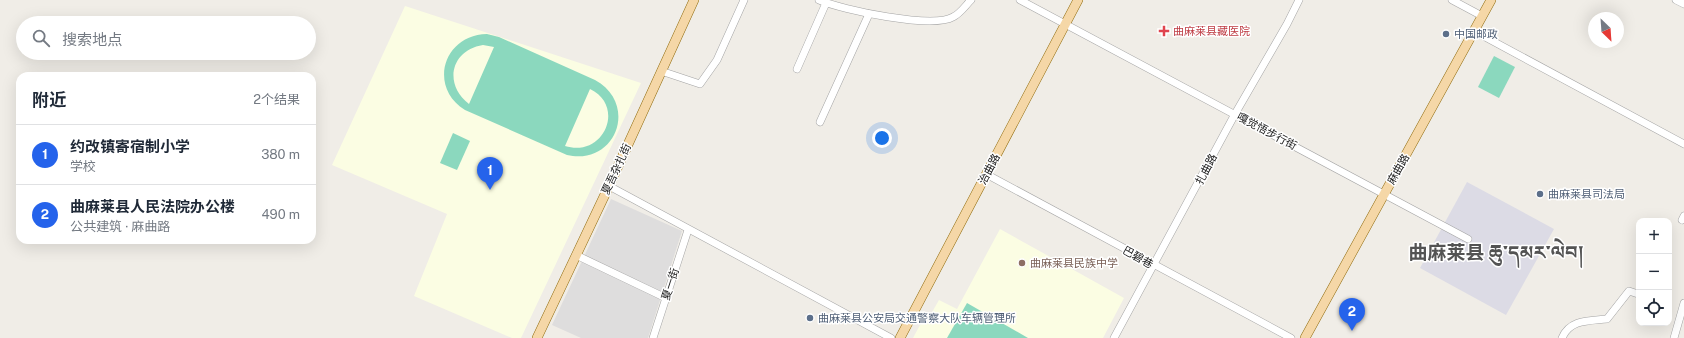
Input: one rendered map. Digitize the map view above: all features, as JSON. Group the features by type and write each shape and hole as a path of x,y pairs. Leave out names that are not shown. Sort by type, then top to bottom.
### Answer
{"main road":[{"name":"夏吾杂扎街","path":"537,338 609,186 694,0"},
{"name":"治曲路","path":"900,338 1078,0"},
{"name":"麻曲路","path":"1305,338 1491,0"}],"street":[{"path":"661,71 700,84 717,60 744,0"},
{"path":"797,69 822,1 869,14 936,22 953,17 971,0"},
{"name":"嘎觉悟步行街","path":"1020,0 1468,239"},
{"name":"扎曲路","path":"1114,338 1235,114 1287,24 1299,0"},
{"path":"1452,0 1482,16"},
{"path":"1676,0 1684,4"},
{"path":"820,122 869,14"},
{"path":"1474,31 1684,144"},
{"name":"巴碧巷","path":"986,174 1291,338"},
{"path":"609,186 688,230 891,338"},
{"name":"夏一街","path":"653,338 688,230"},
{"path":"576,256 666,298"},
{"path":"1562,338 1566,330 1580,322 1608,319 1629,291 1636,293"},
{"path":"1674,338 1684,303"}],"shaded area":[{"path":"405,6 641,83 521,338 512,338 414,296 447,214 332,165"},
{"path":"1467,182 1554,229 1506,315 1420,268"},
{"path":"611,199 682,231 648,338 581,338 552,325"},
{"name":"曲麻莱县民族中学","path":"1000,229 1124,298 1103,338 913,338 920,325 927,321 939,300 957,309"}],"green space":[{"path":"487,34 499,37 595,80 608,91 616,103 618,117 616,131 609,142 598,151 584,156 567,155 465,110 454,100 447,89 444,76 446,64 451,52 460,43 472,37","holes":["483,45 494,47 469,104 461,96 456,87 454,69 464,54 472,48","590,89 601,97 607,107 608,118 606,128 600,138 590,145 579,148 565,146"]},
{"path":"1494,56 1515,67 1499,98 1478,87"},
{"path":"453,133 470,141 457,170 440,163"},
{"path":"967,303 1028,338 947,338"}],"place":[{"name":"曲麻莱县藏医院","path":"1164,31"},
{"name":"中国邮政","path":"1446,34"},
{"name":"约改镇寄宿制小学","path":"490,190"},
{"name":"曲麻莱县司法局","path":"1540,194"},
{"name":"曲麻莱县民族中学","path":"1022,263"},
{"name":"曲麻莱县公安局交通警察大队车辆管理所","path":"810,318"},
{"name":"曲麻莱县人民法院办公楼","path":"1352,331"}],"district":[{"name":"曲麻莱县 ཆུ་དམར་ལེབ།","path":"1496,252"}]}
